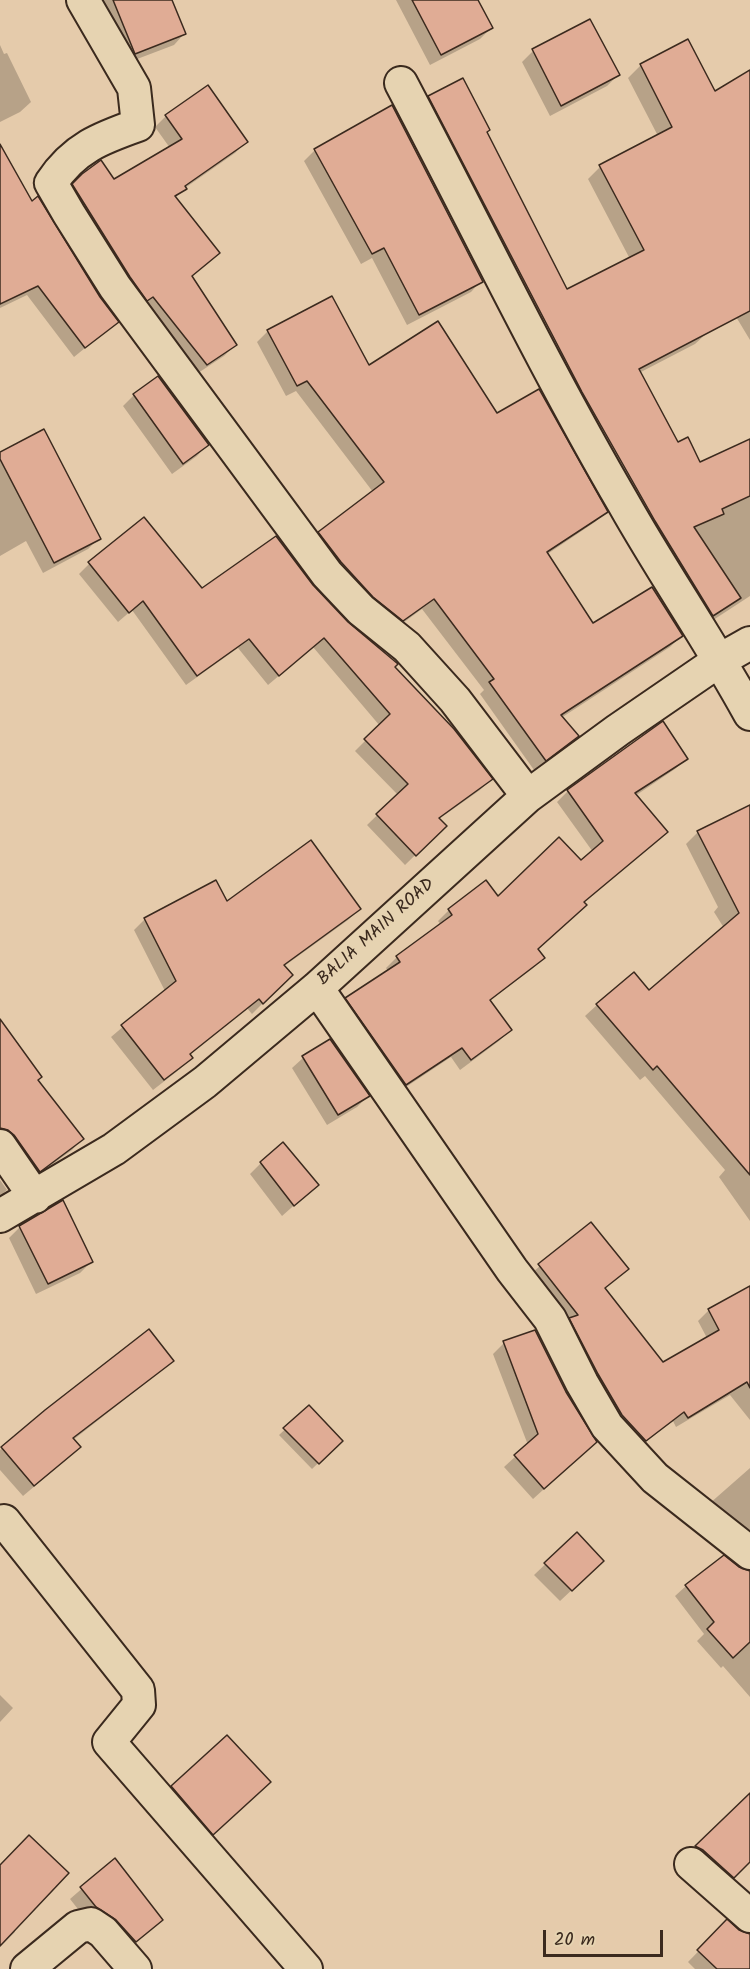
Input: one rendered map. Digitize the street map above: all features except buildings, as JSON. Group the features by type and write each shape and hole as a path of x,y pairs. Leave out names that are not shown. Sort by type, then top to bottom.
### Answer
{"street":[{"path":"83,0 134,88 138,124 99,139 63,165 51,183 115,286 327,574 361,610 406,647 455,700 528,796"},
{"path":"401,82 545,360 624,505 720,660 750,714"},
{"name":"BALIA MAIN ROAD","path":"0,1216 114,1149 205,1082 317,988 528,796 618,730 720,660 750,643"},
{"path":"317,988 513,1270 550,1319 582,1383 607,1426 655,1478 750,1553"},
{"path":"0,1146 35,1197"},
{"path":"0,1524 4,1521 138,1690 139,1705 109,1742 306,1969"},
{"path":"692,1864 750,1916"},
{"path":"27,1969 78,1927 91,1923 103,1932 135,1969"}]}
